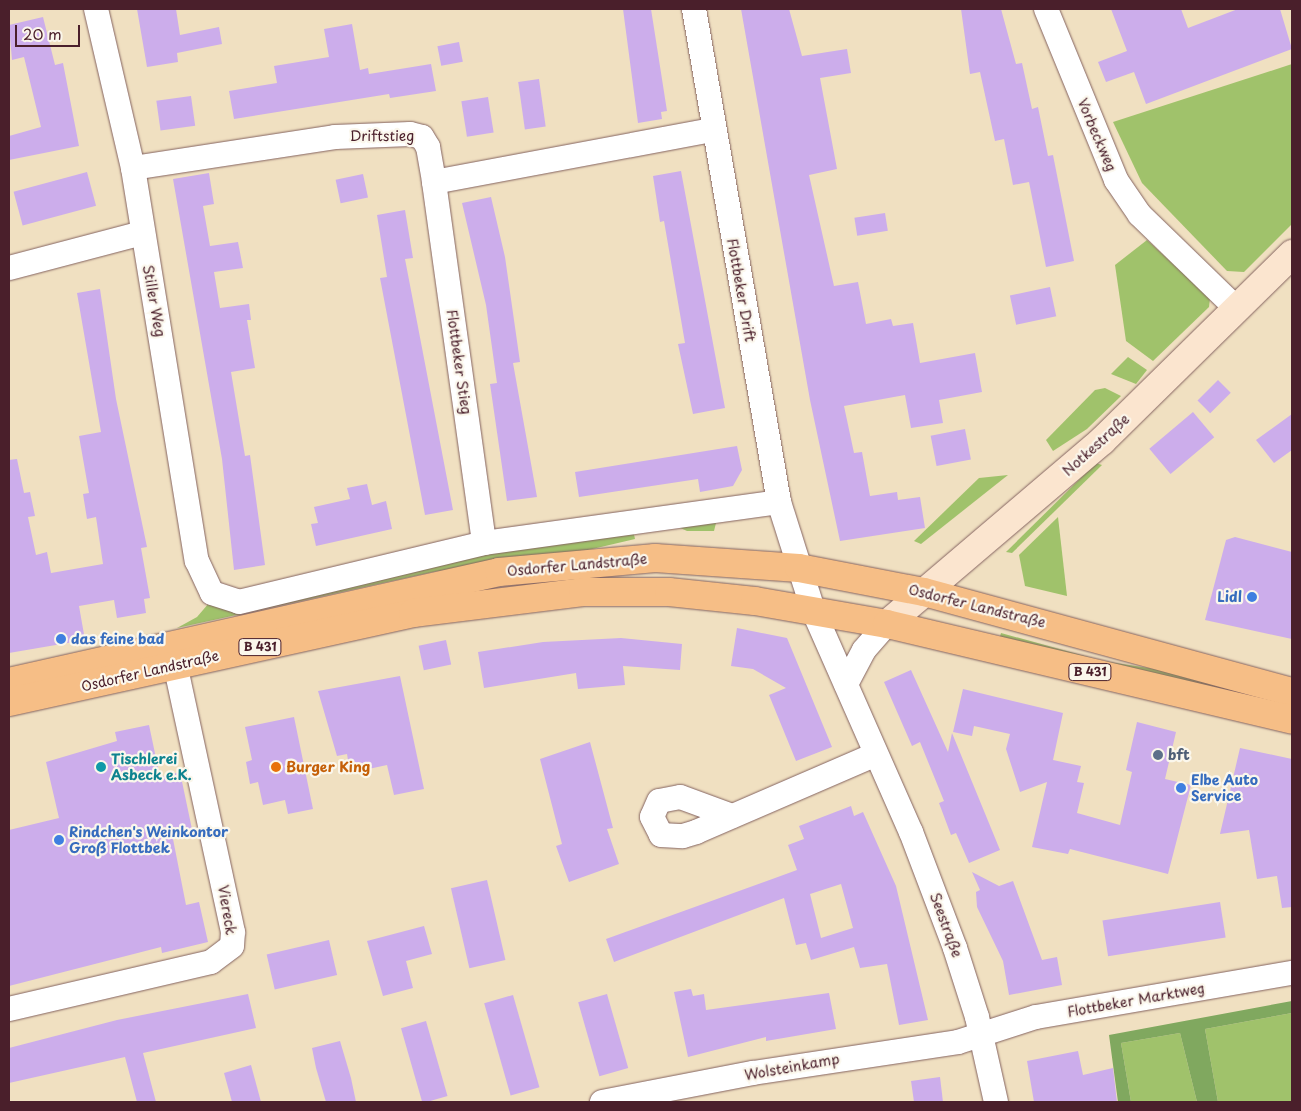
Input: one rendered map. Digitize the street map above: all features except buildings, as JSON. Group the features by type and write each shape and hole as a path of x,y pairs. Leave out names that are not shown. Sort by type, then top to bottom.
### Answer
{"main road":[{"name":"Osdorfer Landstraße","path":"9,702 174,655 499,572 655,558 798,568 924,592 1292,692"},
{"name":"Osdorfer Landstraße","path":"9,682 413,614 583,592 669,592 813,610 887,624 1292,720"}],"street":[{"name":"Stiller Weg","path":"96,9 133,168 142,232 198,561 212,593 240,602 484,543"},
{"name":"Flottbeker Drift","path":"694,9 713,130 779,502 798,568"},
{"name":"Vorbeckweg","path":"1046,9 1116,180 1140,215 1236,308"},
{"path":"434,182 713,130"},
{"name":"Driftstieg","path":"133,168 335,137 410,134 422,137 428,147 434,182"},
{"name":"Flottbeker Stieg","path":"434,182 484,543"},
{"path":"9,268 142,232"},
{"name":"Notkestraße","path":"887,624 1102,441 1292,254"},
{"path":"484,543 779,502"},
{"name":"Seestraße","path":"798,568 813,610 876,754 955,948 982,1036 996,1102"},
{"path":"846,684 864,650 887,624"},
{"name":"Viereck","path":"9,1009 224,955 232,946 233,932 174,655"},
{"path":"732,816 876,754"},
{"name":"Flottbeker Marktweg","path":"982,1036 1036,1017 1292,973"},
{"name":"Wolsteinkamp","path":"602,1102 982,1036"}],"green space":[{"path":"1292,64 1292,224 1244,272 1227,271 1142,183 1113,122"},
{"path":"1147,240 1210,298 1209,307 1153,361 1126,341 1115,265"},
{"path":"1128,357 1147,370 1136,384 1111,374"},
{"path":"1105,388 1121,396 1087,429 1053,451 1046,440 1095,390"},
{"path":"1096,463 1102,465 1012,553 1006,552"},
{"path":"1008,475 921,544 914,541 979,478"},
{"path":"1058,517 1067,596 1025,586 1019,555"},
{"path":"708,518 716,523 714,531 687,531 676,526"},
{"path":"633,530 635,539 588,550 433,572 177,628 197,617 209,603 460,556"},
{"path":"1001,633 1103,661 1175,672 1292,704 1292,711 999,640"},
{"path":"1292,1001 1292,1013 1205,1029 1218,1102 1197,1102 1180,1033 1121,1043 1131,1102 1118,1102 1109,1035"},
{"path":"1292,1013 1292,1102 1218,1102 1205,1029"},
{"path":"1180,1033 1197,1102 1131,1102 1121,1043"}],"place":[{"name":"Lidl","path":"1252,597"},
{"name":"das feine bad","path":"61,639"},
{"name":"bft","path":"1158,755"},
{"name":"Tischlerei Asbeck e.K.","path":"101,767"},
{"name":"Burger King","path":"276,767"},
{"name":"Elbe Auto Service","path":"1181,788"},
{"name":"Rindchen's Weinkontor Groß Flottbek","path":"59,840"}]}
